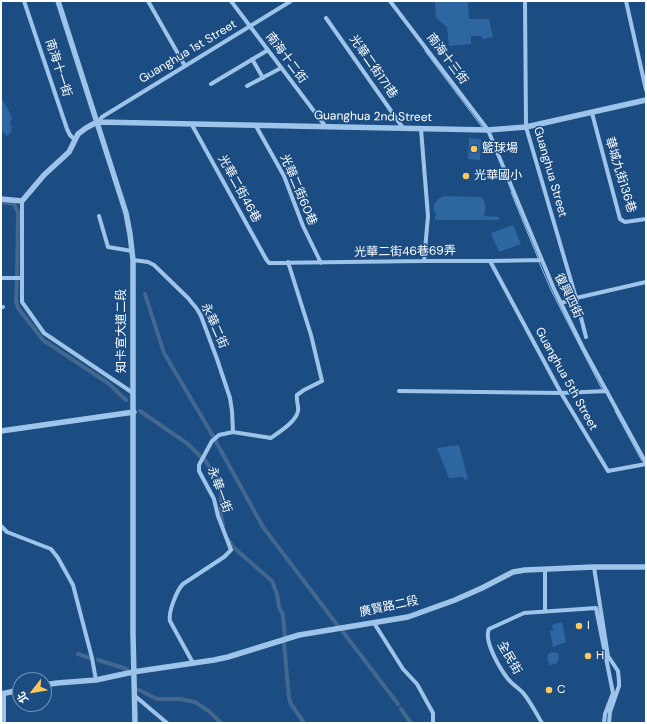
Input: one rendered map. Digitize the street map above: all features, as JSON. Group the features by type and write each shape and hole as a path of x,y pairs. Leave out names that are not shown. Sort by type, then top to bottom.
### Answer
{"street":[{"name":"南海十一街","path":"24,1 67,129 75,140"},
{"name":"知卡宣大道二段","path":"58,1 126,213 133,260 134,723"},
{"path":"148,1 185,66"},
{"name":"南海十二街","path":"231,1 326,127"},
{"name":"Guanghua 1st Street","path":"97,122 102,117 291,1"},
{"name":"南海十三街","path":"390,1 488,130"},
{"name":"Guanghua Street","path":"525,1 526,127 586,337"},
{"path":"626,1 646,90"},
{"name":"光華二街171巷","path":"326,18 403,128"},
{"path":"211,84 268,50"},
{"path":"252,59 263,78"},
{"path":"247,86 281,68"},
{"name":"Guanghua 2nd Street","path":"97,122 488,130 526,127 646,100"},
{"name":"華城九街136巷","path":"592,113 620,219 625,222 646,219"},
{"path":"97,122 78,134 69,152 44,175 22,201 22,302 44,333 133,393"},
{"name":"光華二街46巷","path":"192,124 266,259 270,263"},
{"name":"光華二街60巷","path":"256,126 284,176 303,226 321,263"},
{"path":"421,129 428,216 424,261"},
{"name":"復興四街","path":"488,130 560,303 646,463"},
{"path":"1,199 22,201"},
{"path":"100,216 108,247 132,251"},
{"name":"永華二街","path":"133,260 148,262 154,265 188,298 199,312 230,398 233,432"},
{"name":"光華二街46巷69弄","path":"270,263 541,260"},
{"name":"Guanghua 5th Street","path":"490,261 561,393 608,471 646,463"},
{"name":"永華一街","path":"193,663 169,616 179,589 183,584 224,557 230,550 218,516 214,499 199,472 199,467 212,441 216,437 233,432 272,438 283,430 296,415 298,411 297,395 322,381 311,335 288,262"},
{"path":"1,278 22,278"},
{"path":"560,303 646,282"},
{"path":"399,391 561,393 607,391"},
{"path":"1,430 134,412"},
{"path":"1,526 7,532 51,549 58,558 73,585 92,658 96,680"},
{"path":"594,567 608,656 616,667 619,681 619,686 610,712 609,723"},
{"name":"廣賢路二段","path":"52,684 96,680 133,672 228,657 299,635 408,617 482,588 513,572 525,570 594,567 646,567"},
{"path":"545,569 545,611"},
{"name":"全民街","path":"542,723 523,693 508,679 489,645 487,633 489,629 524,613 596,608 613,693 605,714 604,723"},
{"path":"374,623 403,669 417,684 433,713 433,723"},
{"path":"4,723 2,694 12,692"},
{"path":"134,696 167,723"}],"shaded area":[{"path":"435,1 468,1 469,19 489,19 493,37 483,39 481,36 471,36 471,44 449,46 447,27 436,18"},
{"path":"1,98 12,118 10,123 12,127 11,133 7,136 1,130"},
{"name":"籃球場","path":"469,138 481,139 480,160 468,159"},
{"path":"446,196 481,197 486,206 484,216 499,217 499,220 435,220 435,216 437,216 434,209 435,203 439,198"},
{"path":"513,225 521,244 499,252 491,233"},
{"path":"459,445 468,479 464,480 463,477 449,478 437,448"},
{"path":"562,622 566,642 553,647 550,631 553,630 552,625"},
{"path":"552,652 558,653 559,659 556,664 550,665 547,659 548,654"}],"waterway":[{"path":"425,51 482,127"},
{"path":"511,192 538,258"},
{"path":"1,202 14,204 18,212 17,277"},
{"path":"539,262 552,292 602,389"},
{"path":"17,280 16,301 18,308 43,340 108,383 126,400"},
{"path":"145,294 164,353 213,436"},
{"path":"140,411 188,444 201,457"},
{"path":"615,411 642,461"},
{"path":"215,440 263,527 338,626"},
{"path":"205,460 221,486 221,516 223,525"},
{"path":"228,539 233,547 272,581 277,594 279,607 283,615 285,637"},
{"path":"343,632 398,704"},
{"path":"284,643 289,698 291,704 304,723"},
{"path":"78,654 90,658"},
{"path":"98,660 127,669"},
{"path":"139,690 157,699 180,699 195,702 210,712 221,723"},
{"path":"401,709 411,723"}],"place":[{"name":"籃球場","path":"474,149"},
{"name":"光華國小","path":"466,176"},
{"name":"I","path":"579,626"},
{"name":"H","path":"588,656"},
{"name":"C","path":"549,690"}]}
